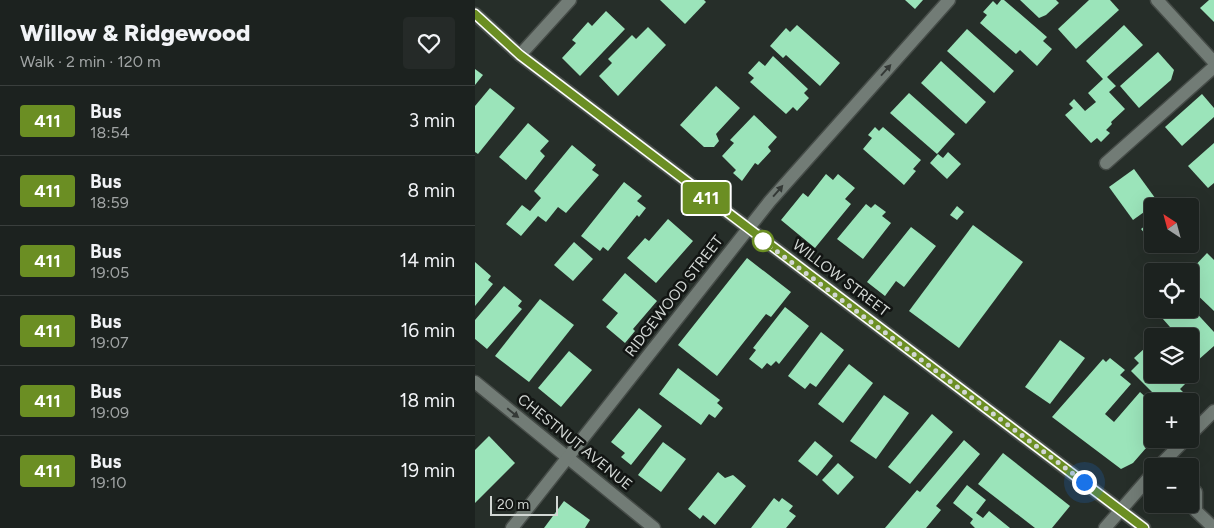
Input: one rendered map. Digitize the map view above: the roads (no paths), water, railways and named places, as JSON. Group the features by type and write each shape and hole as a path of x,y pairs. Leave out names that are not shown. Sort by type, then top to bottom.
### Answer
{"street":[{"path":"520,55 570,0"},
{"name":"RIDGEWOOD STREET","path":"512,528 784,184 949,0"},
{"path":"1157,0 1214,62"},
{"name":"WILLOW STREET","path":"475,14 520,55 747,229 1144,528"},
{"path":"1106,163 1214,67"},
{"name":"CHESTNUT AVENUE","path":"475,382 654,528"},
{"path":"1199,426 1214,411"},
{"path":"1168,458 1178,448"},
{"path":"1105,528 1144,484"},
{"path":"1198,513 1214,528"}]}
